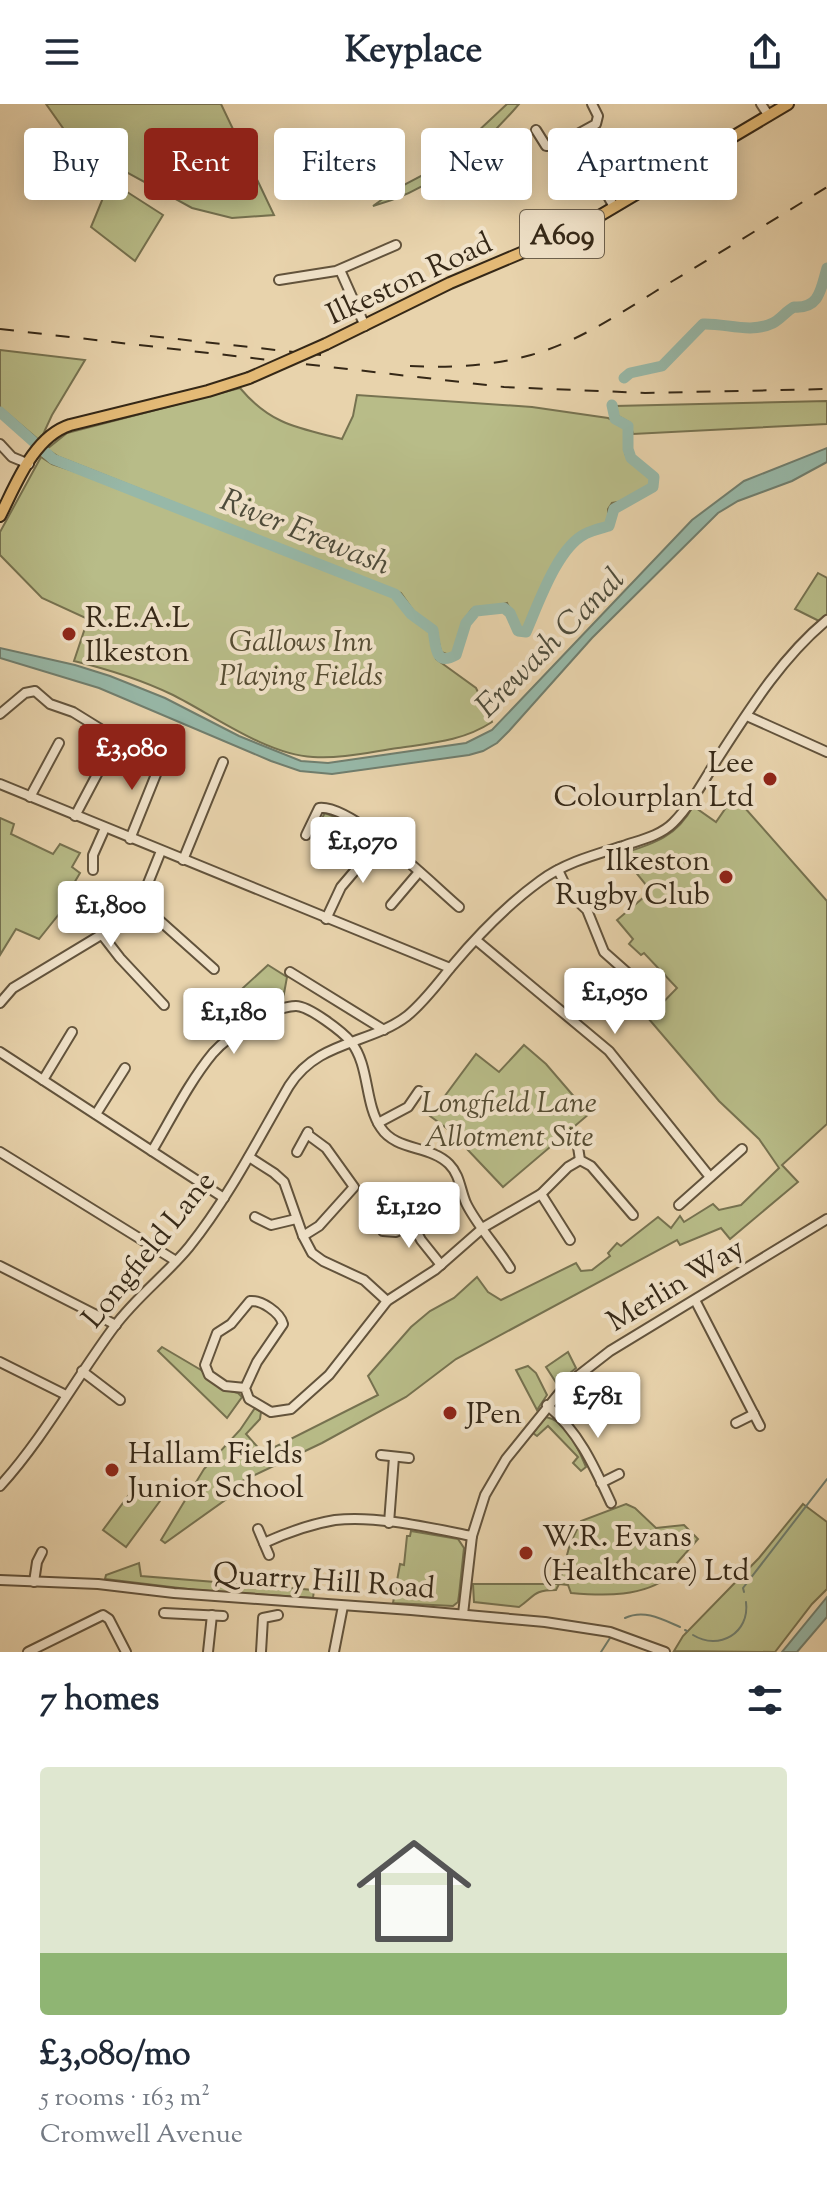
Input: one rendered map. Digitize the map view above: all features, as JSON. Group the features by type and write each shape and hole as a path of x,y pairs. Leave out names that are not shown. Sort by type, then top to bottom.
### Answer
{"main road":[{"name":"Ilkeston Road","path":"29,464 55,431 249,378 365,326 457,279 540,245 614,207 788,104"},
{"name":"A609","path":"0,516 29,464"}],"street":[{"path":"587,128 597,122 598,116 592,104"},
{"path":"761,104 769,116"},
{"path":"536,133 548,146"},
{"path":"610,200 614,207"},
{"path":"279,280 340,270 396,245"},
{"path":"340,270 365,326"},
{"path":"0,444 12,457 29,464"},
{"name":"Longfield Lane","path":"0,1486 136,1299 176,1261 200,1232 224,1198 293,1081 314,1060 350,1041 384,1030 420,1005 450,968 511,905 558,870 647,838 668,827 691,800 794,651 827,620"},
{"path":"0,714 25,693 35,691 50,704 117,734 110,747"},
{"path":"747,716 827,752"},
{"path":"30,797 59,743"},
{"path":"130,839 163,762"},
{"path":"183,860 223,762"},
{"path":"75,816 102,765"},
{"path":"0,784 450,968"},
{"path":"298,824 307,831 317,810 326,807 351,818 456,905 447,911"},
{"path":"95,872 93,855 105,828"},
{"path":"326,919 341,887 381,840"},
{"path":"0,1003 13,988 124,922 140,903 161,851"},
{"path":"558,870 569,893 587,910 604,952 639,983"},
{"path":"391,905 398,890 419,872"},
{"path":"140,903 214,969"},
{"path":"103,936 164,1005"},
{"path":"476,940 609,1051 710,1177"},
{"path":"296,973 384,1030"},
{"path":"152,1151 207,1061 219,1047 249,1025 282,1009 306,1008 350,1041 360,1062 378,1123 389,1137 438,1155 450,1165 467,1205 510,1268"},
{"path":"43,1080 72,1032"},
{"path":"0,1052 224,1198"},
{"path":"96,1114 125,1068"},
{"path":"378,1123 408,1107 419,1091"},
{"path":"297,1152 308,1132 357,1184 319,1226 303,1236"},
{"path":"578,1147 580,1160"},
{"path":"679,1205 742,1149"},
{"path":"0,1152 176,1261"},
{"path":"249,1157 284,1182 303,1236 318,1258 358,1276 387,1301"},
{"path":"245,1388 225,1386 209,1375 205,1362 217,1333 231,1324 250,1301 256,1301 280,1316 283,1324 257,1362 245,1388 249,1399 265,1415 281,1413 299,1403 330,1374 387,1301 441,1265 484,1227 541,1194 568,1167 580,1160"},
{"path":"580,1160 591,1166 633,1215"},
{"path":"541,1194 570,1240"},
{"path":"255,1217 271,1225 296,1219"},
{"name":"Merlin Way","path":"463,1614 472,1536 488,1488 547,1405 588,1366 827,1219"},
{"path":"383,1231 396,1232 410,1220 441,1265"},
{"path":"0,1266 116,1325"},
{"path":"695,1300 760,1426"},
{"path":"0,1362 66,1395"},
{"path":"82,1371 120,1400"},
{"path":"547,1405 563,1418 579,1439 611,1503"},
{"path":"736,1423 754,1414"},
{"path":"381,1455 409,1458"},
{"path":"389,1523 394,1457"},
{"path":"601,1483 619,1474"},
{"path":"264,1543 331,1521 389,1523 472,1536"},
{"path":"258,1529 269,1555"},
{"path":"34,1582 36,1565 42,1552"},
{"name":"Quarry Hill Road","path":"0,1580 98,1584 174,1593 562,1624 610,1632 665,1652"},
{"path":"334,1652 343,1606"},
{"path":"164,1613 223,1616"},
{"path":"28,1652 40,1649 103,1615 109,1619 126,1652"},
{"path":"208,1652 212,1615"},
{"path":"261,1652 263,1618 278,1615"}],"green space":[{"path":"46,104 221,104 232,128 144,128 144,182 128,173 128,128 63,128"},
{"path":"507,104 519,104 496,128 481,128"},
{"path":"421,176 421,187 405,194 405,184"},
{"path":"258,181 274,215 232,218 192,208 177,200 258,200"},
{"path":"128,193 163,215 135,261 91,227 102,200 128,200"},
{"path":"0,350 85,360 40,441 0,407"},
{"path":"240,388 263,410 286,423 342,439 353,416 357,395 532,407 608,418 626,427 625,454 651,475 653,482 629,500 612,503 608,509 608,523 586,530 563,549 524,629 519,628 507,603 472,609 452,656 441,652 436,629 415,613 401,593 59,457 47,449 67,433"},
{"path":"827,401 827,424 633,434 630,423 615,414 615,406"},
{"name":"Gallows Inn Playing Fields","path":"41,457 52,464 95,478 397,598 414,619 431,633 436,659 476,688 492,722 470,733 435,743 345,756 295,755 259,742 161,690 124,675 74,661 88,619 42,598 0,555 0,532"},
{"path":"818,573 827,578 827,614 819,621 795,609"},
{"path":"732,799 745,808 827,901 827,1124 782,1165 798,1182 730,1239 721,1228 680,1245 677,1240 456,1359 406,1397 322,1443 240,1482 235,1493 165,1543 161,1540 204,1469 240,1430 255,1408 261,1412 260,1419 246,1434 263,1453 378,1395 368,1376 411,1327 430,1311 454,1298 477,1277 488,1292 501,1300 576,1263 581,1271 592,1270 610,1256 608,1253 617,1243 621,1246 658,1217 671,1228 680,1216 684,1222 713,1204 719,1210 741,1205 779,1168 759,1139 719,1101 648,1018 677,988 644,953 641,955 629,944 633,939 617,920 651,891 621,854 654,843 672,832 693,806 716,822"},
{"path":"325,813 347,822 330,838 314,831"},
{"path":"0,818 14,824 11,834 53,854 60,844 80,853 72,867 80,873 67,895 71,899 39,939 16,929 0,955"},
{"path":"268,965 287,977 283,999 238,1002 216,1013 195,1031 189,1025 198,1015 232,998"},
{"name":"Longfield Lane Allotment Site","path":"524,1045 546,1064 589,1114 503,1187 449,1130 430,1116 476,1054 499,1072"},
{"path":"162,1347 201,1370 223,1389 242,1397 227,1418 158,1351"},
{"path":"568,1352 576,1368 557,1384 546,1367"},
{"path":"528,1366 536,1373 547,1395 537,1410 516,1370"},
{"path":"546,1417 560,1424 571,1437 586,1467 581,1471 573,1463 578,1457 548,1426 537,1436 533,1433"},
{"path":"137,1484 160,1501 126,1547 103,1530"},
{"path":"626,1504 635,1508 656,1528 684,1525 698,1539 669,1572 670,1576 648,1588 623,1594 584,1594 571,1593 568,1585 559,1584 570,1544 581,1521"},
{"path":"803,1504 827,1522 827,1589 775,1652 674,1651 683,1636 759,1558"},
{"path":"411,1531 458,1539 464,1548 458,1602 453,1606 393,1603 400,1564 404,1565 407,1536"},
{"path":"139,1563 141,1576 314,1590 313,1598 196,1590 105,1579 106,1575"},
{"path":"473,1584 559,1584 556,1590 538,1592 519,1607 474,1602"}],"shaded area":[{"path":"827,448 827,462 718,513 592,638 497,743 469,755 332,774 300,771 99,688 0,658 0,648 110,676 301,761 328,763 466,743 492,730 692,520 744,481"},
{"path":"827,1597 827,1617 797,1652 782,1652"}],"waterway":[{"name":"River Erewash","path":"624,378 630,373 662,366 703,324 756,328 776,321 794,307 809,305 821,290 827,268"},
{"name":"River Erewash","path":"0,412 53,459 395,594 411,614 433,630 437,653 449,658 456,655 466,623 476,611 504,608 510,613 518,631 526,632 566,551 585,534 609,526 614,509 653,487 654,477 631,458 628,426 615,419 612,405"},
{"path":"744,1592 743,1588 827,1479"},
{"path":"693,1635 713,1641 731,1636 743,1622 746,1602"},
{"path":"625,1618 646,1615 680,1627"},
{"path":"601,1652 610,1638"}],"railway":[{"path":"410,366 501,362 565,343 614,317 827,187"},
{"path":"0,329 504,387 645,393 827,389"},
{"path":"150,336 321,355"}],"place":[{"name":"R.E.A.L Ilkeston","path":"69,634"},
{"name":"Lee Colourplan Ltd","path":"770,779"},
{"name":"Ilkeston Rugby Club","path":"726,877"},
{"name":"JPen","path":"450,1413"},
{"name":"Hallam Fields Junior School","path":"112,1470"},
{"name":"W.R. Evans (Healthcare) Ltd","path":"526,1553"}],"water label":[{"name":"Erewash Canal","path":"549,642"}]}
